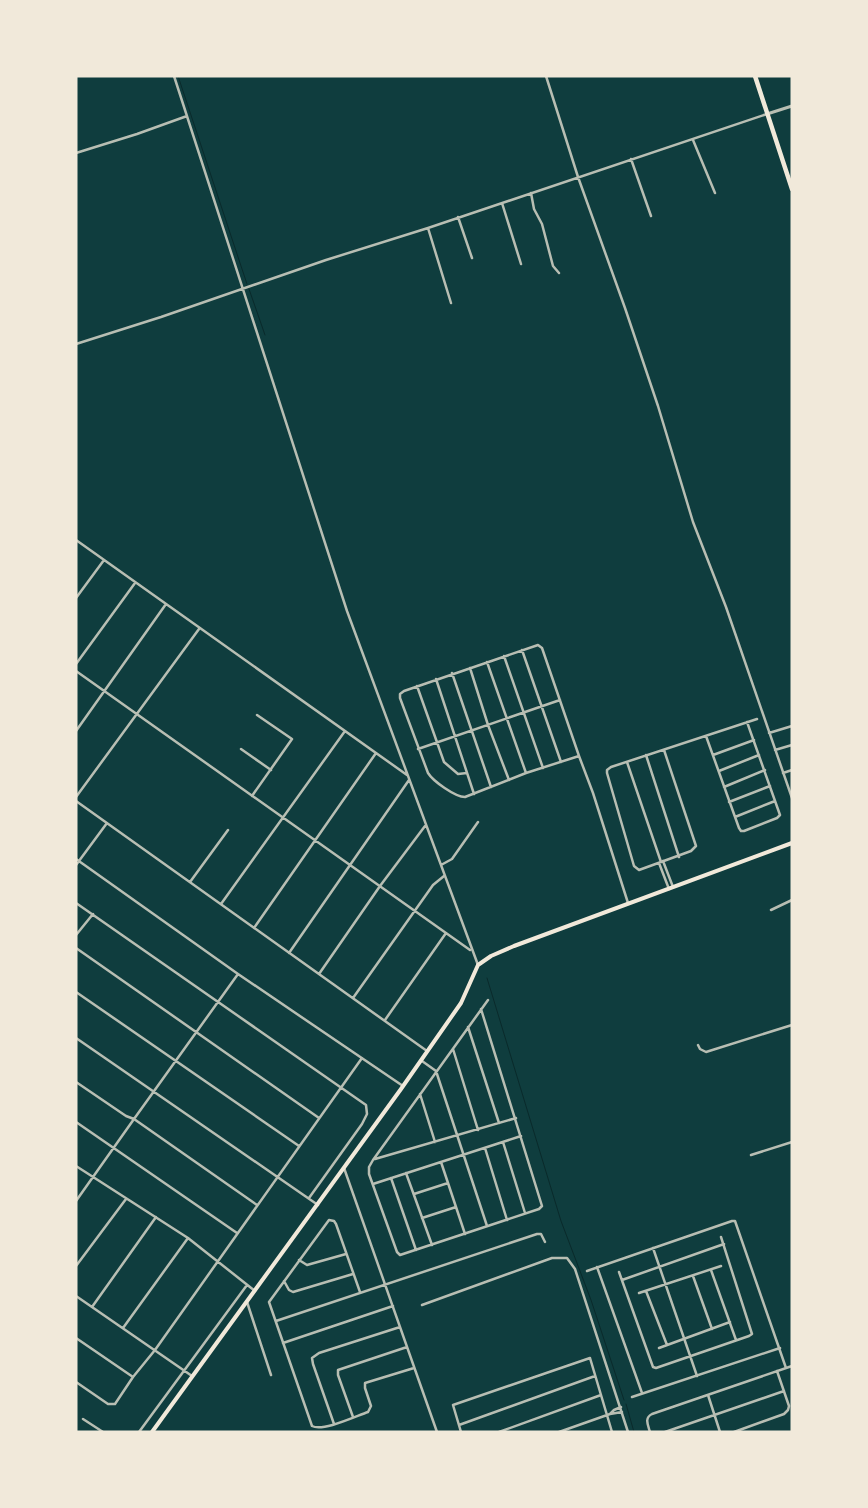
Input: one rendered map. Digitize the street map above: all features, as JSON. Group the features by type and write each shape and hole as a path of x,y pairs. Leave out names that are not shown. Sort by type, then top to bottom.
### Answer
{"highway":[{"path":"755,76 792,189"}],"main road":[{"path":"152,1432 428,1051 460,1003 478,966 491,956 514,946 792,843"}],"street":[{"path":"174,76 347,611 478,966"},
{"path":"546,76 578,177 625,308 693,522 726,607 792,798"},
{"path":"76,344 792,106"},
{"path":"76,153 188,116"},
{"path":"693,140 715,193"},
{"path":"631,159 651,216"},
{"path":"531,193 534,209 542,224 553,266 558,273"},
{"path":"502,203 521,264"},
{"path":"458,217 472,258"},
{"path":"428,228 451,303"},
{"path":"76,540 407,775"},
{"path":"76,598 104,560"},
{"path":"76,664 135,583"},
{"path":"76,731 166,604"},
{"path":"199,628 76,799 428,1051"},
{"path":"579,756 526,773 474,794 459,797 435,780 428,772 400,696 404,691 436,679 536,645 541,646 593,793 628,903"},
{"path":"522,650 561,762"},
{"path":"504,656 542,768"},
{"path":"487,662 505,719 526,773"},
{"path":"470,668 488,725 509,780"},
{"path":"76,671 472,951"},
{"path":"452,674 491,787"},
{"path":"436,679 474,794"},
{"path":"417,686 446,766 460,774 467,773"},
{"path":"418,749 560,700"},
{"path":"252,796 292,739 257,714"},
{"path":"664,750 696,844 694,849 679,857 638,870 634,866 607,773 608,768 757,719"},
{"path":"706,736 739,828 743,831 777,818 780,815 747,722"},
{"path":"769,733 792,726"},
{"path":"221,904 345,731"},
{"path":"713,755 754,740"},
{"path":"775,750 792,744"},
{"path":"242,749 270,770"},
{"path":"254,928 376,753"},
{"path":"646,755 679,857"},
{"path":"719,771 759,755"},
{"path":"627,762 671,888"},
{"path":"724,787 765,770"},
{"path":"783,773 792,770"},
{"path":"289,952 409,780"},
{"path":"729,802 770,786"},
{"path":"735,817 776,801"},
{"path":"440,865 449,861 478,822"},
{"path":"76,865 107,823"},
{"path":"319,974 380,886 425,826"},
{"path":"190,882 228,830"},
{"path":"76,859 238,974 403,1086"},
{"path":"354,998 433,885 444,876"},
{"path":"771,910 792,900"},
{"path":"76,904 366,1105 367,1114 362,1124 308,1198"},
{"path":"76,935 93,914"},
{"path":"384,1020 446,933"},
{"path":"76,948 319,1118"},
{"path":"76,1201 238,974"},
{"path":"76,992 299,1146"},
{"path":"481,1009 542,1206 525,1214 402,1255 398,1253 368,1171 373,1160 436,1071 481,1009 488,1000"},
{"path":"698,1045 700,1049 706,1052 792,1025"},
{"path":"468,1027 499,1123"},
{"path":"76,1038 318,1204"},
{"path":"453,1048 478,1130"},
{"path":"76,1382 111,1405 115,1404 362,1058"},
{"path":"421,1060 436,1071 487,1226"},
{"path":"76,1082 134,1119 257,1205"},
{"path":"420,1094 435,1142"},
{"path":"373,1160 516,1118"},
{"path":"76,1122 237,1233"},
{"path":"373,1184 521,1136"},
{"path":"503,1142 525,1214"},
{"path":"751,1155 792,1142"},
{"path":"485,1148 507,1220"},
{"path":"441,1162 465,1234"},
{"path":"76,1166 188,1238 255,1291"},
{"path":"344,1168 437,1432"},
{"path":"406,1173 432,1245"},
{"path":"391,1178 416,1250"},
{"path":"414,1194 448,1183"},
{"path":"76,1266 126,1199"},
{"path":"422,1218 456,1206"},
{"path":"92,1307 156,1217"},
{"path":"360,1292 336,1224 332,1220 327,1221 270,1302 311,1423 314,1427 326,1426 368,1412 371,1409 365,1383 414,1368"},
{"path":"587,1271 735,1221 786,1368"},
{"path":"276,1322 360,1292 537,1234 541,1234 545,1242"},
{"path":"619,1272 653,1366 656,1368 690,1357 749,1336 752,1332 721,1237"},
{"path":"123,1328 188,1238"},
{"path":"622,1280 724,1244"},
{"path":"653,1248 697,1376"},
{"path":"299,1260 307,1265 346,1254"},
{"path":"422,1305 552,1258 568,1258 575,1269 628,1432"},
{"path":"639,1293 720,1266"},
{"path":"597,1267 642,1393"},
{"path":"711,1270 736,1340"},
{"path":"284,1281 289,1290 293,1292 353,1274"},
{"path":"693,1276 712,1328"},
{"path":"139,1432 247,1285"},
{"path":"646,1291 667,1345"},
{"path":"76,1296 192,1376"},
{"path":"246,1302 271,1375"},
{"path":"283,1343 393,1306"},
{"path":"659,1348 730,1322"},
{"path":"334,1424 312,1358 319,1353 400,1327"},
{"path":"76,1338 133,1378"},
{"path":"353,1417 338,1376 338,1370 407,1347"},
{"path":"632,1397 780,1348"},
{"path":"461,1432 453,1406 590,1358 612,1432"},
{"path":"650,1432 647,1420 650,1415 786,1368 792,1364"},
{"path":"734,1432 786,1412 789,1408 777,1371"},
{"path":"459,1425 595,1376"},
{"path":"666,1432 784,1391"},
{"path":"708,1395 720,1432"},
{"path":"499,1432 601,1396"},
{"path":"608,1414 621,1407"},
{"path":"559,1432 608,1414 622,1412"},
{"path":"84,1419 103,1432"}],"waterway":[{"path":"178,76 247,284"},
{"path":"249,289 265,335"},
{"path":"487,978 561,1221 591,1300 624,1400"},
{"path":"626,1404 634,1432"}]}
